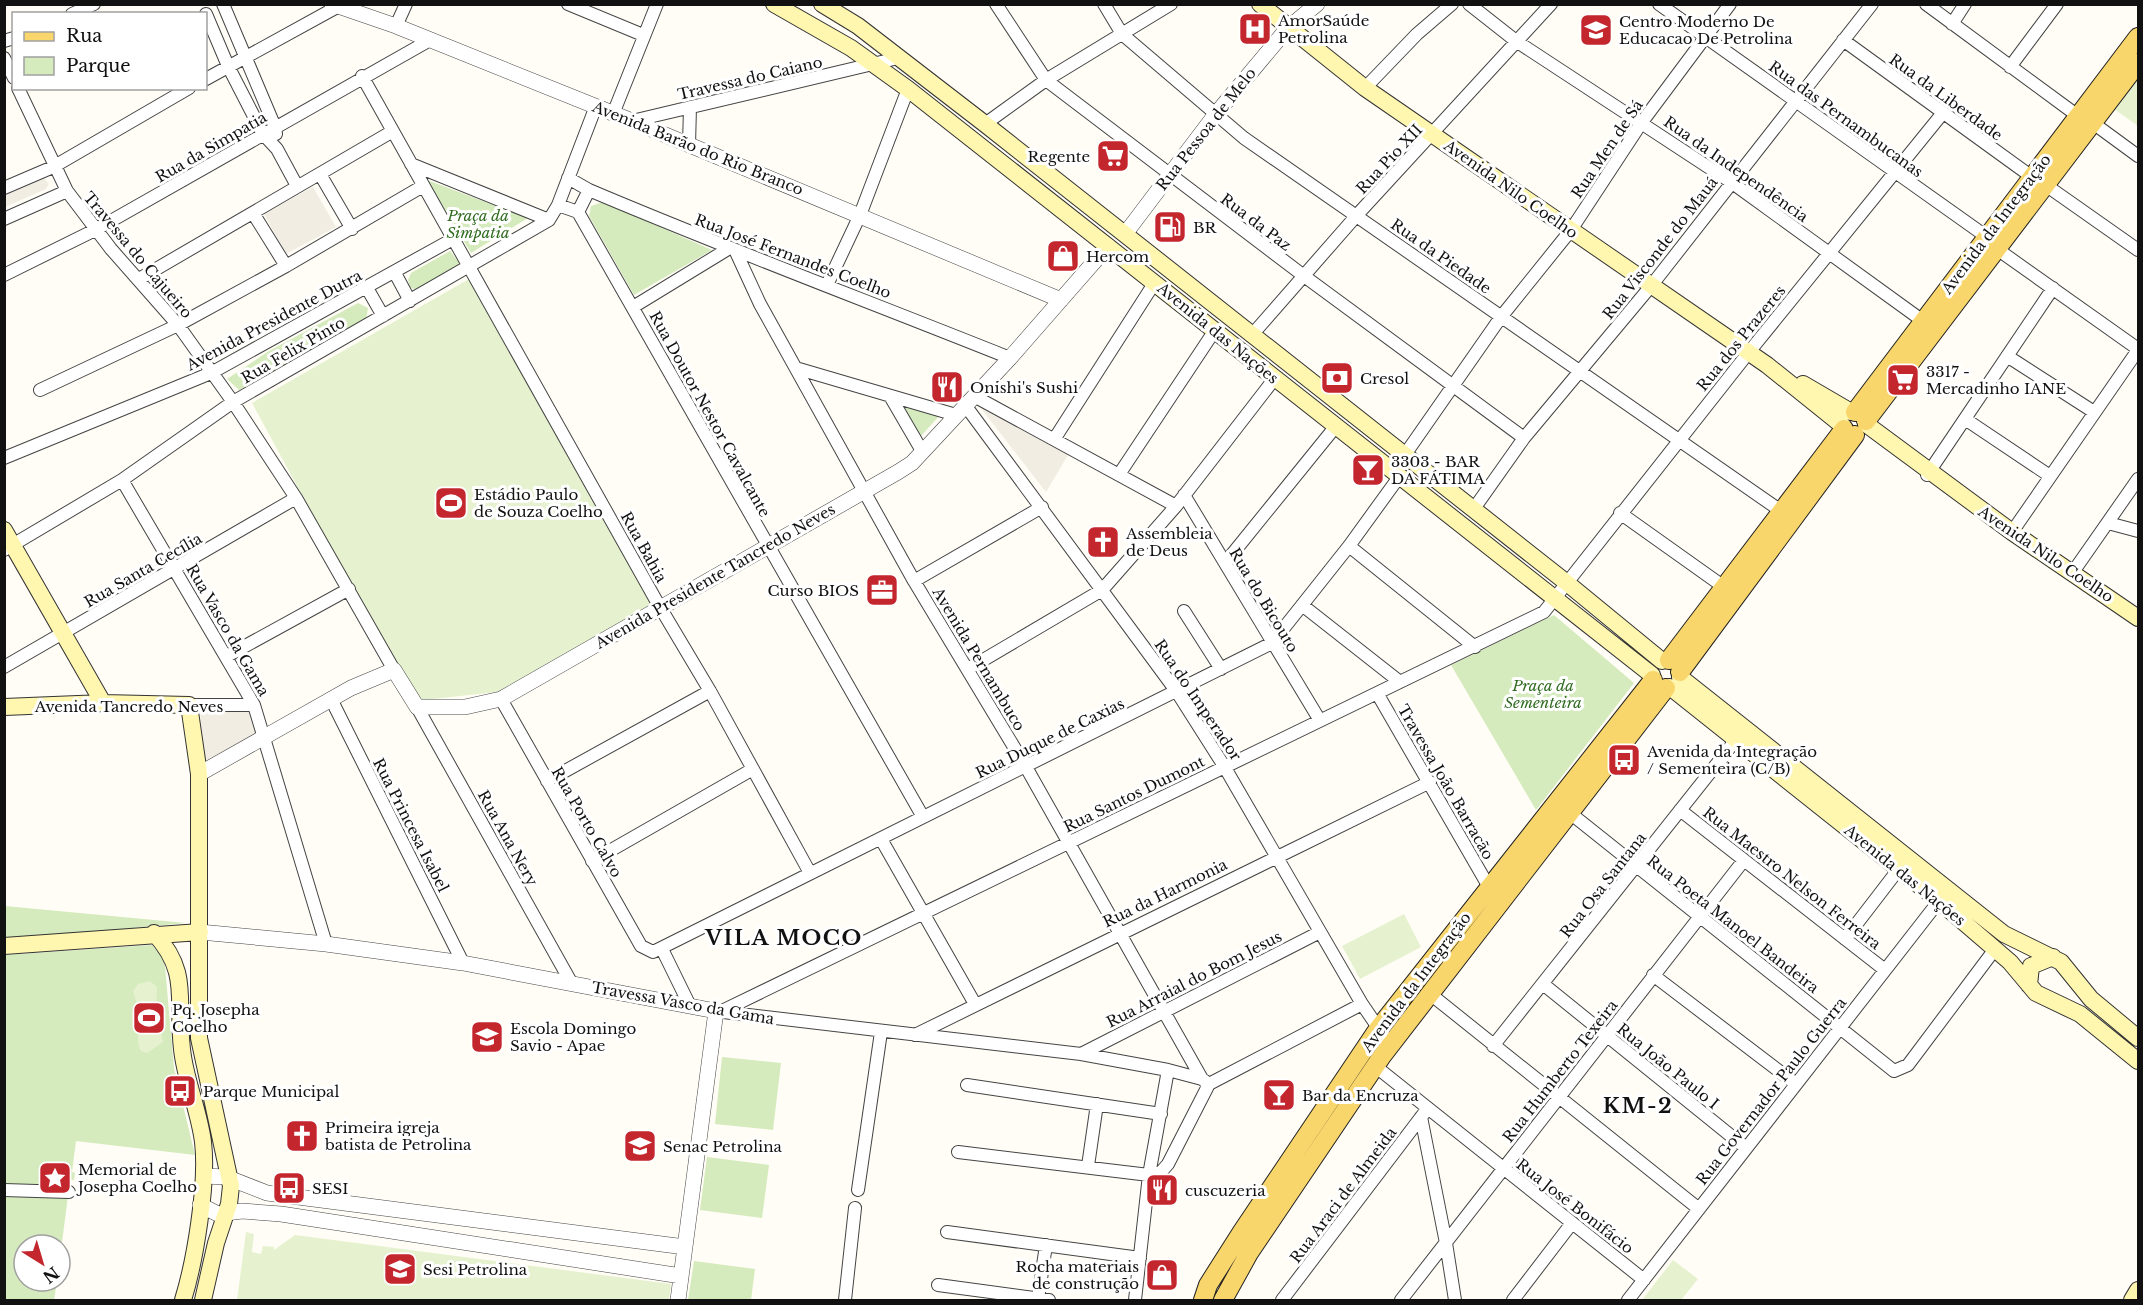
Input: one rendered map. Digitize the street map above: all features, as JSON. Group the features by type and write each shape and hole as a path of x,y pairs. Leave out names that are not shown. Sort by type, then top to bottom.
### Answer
{"main road":[{"name":"Avenida das Nações","path":"774,4 874,63 1554,598 1666,675 2004,934 2052,957 2069,970 2091,999 2139,1038"},
{"name":"Avenida Nilo Coelho","path":"1260,4 1287,29 1432,135 2139,618"},
{"name":"Avenida das Nações","path":"832,7 985,124 1567,583 1735,741 1939,901 2010,962 2043,998 2080,1014 2139,1061"},
{"name":"Avenida da Integração","path":"1203,1300 1212,1279 1240,1233 1378,1029 1489,887 1666,675 2086,120 2139,37"},
{"name":"Avenida da Integração","path":"2086,120 2139,63"},
{"path":"1041,193 1039,183 1050,177"},
{"name":"Avenida da Integração","path":"1228,1298 1249,1253 1390,1045 1570,813 1724,587 1781,511 1855,424 1923,321 1992,243"},
{"path":"1187,308 1199,294"},
{"path":"4,530 9,547 64,634 103,704"},
{"name":"Avenida Tancredo Neves","path":"4,707 103,704 189,705"},
{"path":"189,705 199,774 199,1038 230,1178 231,1195 216,1243 203,1300"},
{"path":"4,946 154,933 200,932"},
{"path":"154,933 168,948 176,963 182,1051 203,1143 204,1176 183,1300"},
{"path":"2029,985 2031,966 2052,957"},
{"path":"2132,1300 2139,1290"}],"street":[{"path":"76,12 94,4"},
{"path":"224,4 275,127 277,149"},
{"path":"396,26 406,4"},
{"path":"568,4 643,35"},
{"path":"613,114 657,4"},
{"name":"Rua da Paz","path":"996,4 1046,80 1169,175 1524,438"},
{"name":"Rua da Piedade","path":"1104,4 1122,34 1244,138 1781,511"},
{"path":"985,124 1046,80 1171,4"},
{"path":"1365,88 1418,34 1452,4"},
{"name":"Rua da Independência","path":"1469,4 1516,41 1731,182 1923,321"},
{"name":"Rua Pio XII","path":"1251,336 1357,215 1551,4"},
{"name":"Rua das Pernambucanas","path":"1659,4 2139,350"},
{"name":"Rua Men de Sá","path":"1404,456 1502,317 1571,230 1642,122 1730,4"},
{"name":"Rua Visconde do Mauá","path":"1473,510 1524,438 1651,286 1872,4"},
{"path":"1926,4 2010,67 2139,156"},
{"path":"1952,24 1965,4"},
{"path":"2010,67 2057,4"},
{"path":"207,78 334,6"},
{"name":"Avenida Barão do Rio Branco","path":"334,6 396,26 596,106 1061,300"},
{"name":"Rua Pessoa de Melo","path":"1125,234 1215,115 1307,7"},
{"path":"207,19 228,66 263,134 277,149 297,186"},
{"name":"Rua da Simpatia","path":"4,275 95,230 362,76 430,40"},
{"name":"Rua da Liberdade","path":"1843,40 1942,114 2139,250"},
{"path":"4,58 12,74"},
{"name":"Travessa do Caiano","path":"632,121 898,58"},
{"name":"Rua Bahia","path":"362,76 660,607 710,691 810,873"},
{"path":"827,285 860,215 908,89"},
{"name":"Travessa do Cajueiro","path":"19,90 66,191 95,230 178,325 211,373"},
{"path":"4,188 53,167 186,90"},
{"name":"Rua Felix Pinto","path":"9,547 122,480 233,402 549,220 558,205 596,106"},
{"path":"689,144 690,107"},
{"name":"Rua dos Prazeres","path":"1554,598 1942,114"},
{"path":"139,279 393,131"},
{"path":"411,164 549,220"},
{"path":"320,174 352,229"},
{"name":"Rua José Fernandes Coelho","path":"568,178 590,190 732,251 827,285 1010,358"},
{"path":"40,390 178,325 352,229 423,186"},
{"path":"558,205 578,212 590,190"},
{"path":"4,219 66,191"},
{"name":"Rua Doutor Nestor Cavalcante","path":"578,212 923,817"},
{"path":"253,213 286,266"},
{"name":"Avenida Presidente Dutra","path":"4,458 211,373 453,239"},
{"name":"Avenida Presidente Tancredo Neves","path":"417,707 465,707 501,699 898,472 922,452 1010,358 1108,246"},
{"path":"633,307 732,251"},
{"name":"Avenida Pernambuco","path":"732,251 914,581 1026,767 1205,1081"},
{"path":"395,273 410,301"},
{"path":"1055,438 1155,282"},
{"path":"367,288 383,316"},
{"path":"1928,473 2054,288"},
{"path":"1120,473 1215,330"},
{"path":"2012,532 2139,350"},
{"path":"2007,356 2094,412"},
{"path":"799,369 890,396 965,405 1055,438 1176,506"},
{"path":"211,373 233,402 296,498 417,707"},
{"path":"968,669 1102,590 1176,506 1275,378"},
{"path":"890,396 922,452"},
{"name":"Rua do Imperador","path":"965,405 1177,692 1224,766 1362,1004 1390,1045"},
{"path":"1965,418 2050,477"},
{"path":"1225,563 1336,426"},
{"name":"Rua Duque de Caxias","path":"658,951 1272,643 1349,546 1399,477"},
{"path":"2073,572 2139,478"},
{"name":"Rua Vasco da Gama","path":"122,480 254,705 266,737 326,944"},
{"name":"Rua do Bicouto","path":"1184,495 1319,719"},
{"name":"Rua Santa Cecília","path":"4,667 296,498"},
{"path":"914,581 1042,507"},
{"path":"1620,513 1724,587"},
{"path":"2108,523 2139,531"},
{"path":"1349,546 1475,647"},
{"path":"227,656 349,588"},
{"name":"Rua Santos Dumont","path":"719,1011 1069,843 1319,719 1475,647 1544,612 1554,598"},
{"path":"1302,605 1400,682"},
{"path":"1184,611 1221,669"},
{"path":"199,774 331,699 394,670"},
{"path":"547,781 710,691"},
{"name":"Travessa João Barracão","path":"1377,693 1489,887"},
{"name":"Rua Princesa Isabel","path":"331,699 464,963"},
{"name":"Rua Porto Calvo","path":"501,699 641,946 658,951 690,1006"},
{"name":"Avenida Tancredo Neves","path":"189,705 254,705"},
{"name":"Rua Ana Nery","path":"417,707 572,984"},
{"name":"Rua Osa Santana","path":"1493,1046 1735,741"},
{"path":"592,861 753,769"},
{"name":"Rua da Harmonia","path":"915,1035 1276,855 1430,782"},
{"name":"Rua Maestro Nelson Ferreira","path":"1680,810 1884,970"},
{"name":"Rua Poeta Manoel Bandeira","path":"1570,813 1889,1068 1900,1071 1908,1065 1995,949"},
{"path":"881,839 975,1004"},
{"name":"Rua Humberto Texeira","path":"1401,1300 1744,860"},
{"path":"1845,939 1898,870"},
{"name":"Rua Governador Paulo Guerra","path":"1628,1300 1939,901"},
{"name":"Travessa Vasco da Gama","path":"200,932 326,944 464,963 719,1011 1081,1054 1168,1070 1205,1081"},
{"name":"Rua Arraial do Bom Jesus","path":"1081,1054 1320,932"},
{"path":"1653,975 1796,1084"},
{"name":"Rua João Paulo I","path":"1543,984 1746,1148"},
{"path":"1429,993 1699,1209"},
{"path":"958,1152 1149,1175 1161,1172 1168,1164 1205,1081 1362,1004"},
{"path":"678,1300 719,1011"},
{"path":"858,1190 881,1032"},
{"name":"Rua José Bonifácio","path":"1375,1066 1424,1112 1502,1168 1644,1280"},
{"path":"1135,1300 1149,1175 1168,1070"},
{"path":"967,1085 1161,1114"},
{"path":"1088,1166 1097,1104"},
{"path":"1424,1112 1455,1300"},
{"name":"Rua Araci de Almeida","path":"1282,1300 1424,1112"},
{"path":"204,1176 216,1175 230,1178 267,1193 684,1247"},
{"path":"4,1190 69,1192"},
{"path":"200,1205 212,1212 226,1214 242,1211 281,1214 681,1276"},
{"path":"845,1300 855,1208"},
{"path":"1513,1300 1572,1222"},
{"path":"947,1232 1140,1258"},
{"path":"938,1286 1044,1300 1046,1245"}],"green space":[{"path":"2138,76 2138,126 2114,109"},
{"name":"Praça da Simpatia","path":"427,180 528,218 471,253"},
{"path":"603,202 712,250 634,295 589,216 591,206"},
{"path":"450,251 461,265 417,291 410,287 408,280 411,273"},
{"name":"Estádio Paulo de Souza Coelho","path":"469,279 652,604 497,692 414,701 252,403"},
{"path":"358,303 368,308 366,320 239,390 227,379 269,351"},
{"path":"896,397 941,414 921,436"},
{"name":"Praça da Sementeira","path":"1554,615 1634,683 1536,810 1451,665"},
{"path":"5,906 186,923 5,940"},
{"path":"1404,914 1421,947 1360,979 1342,946"},
{"path":"152,945 162,956 165,966 174,1068 195,1155 76,1141 72,1172 75,1173 74,1180 70,1180 63,1233 12,1233 12,1293 55,1293 54,1300 5,1300 5,955"},
{"name":"Pq. Josepha Coelho","path":"150,981 157,987 156,1014 163,1042 147,1053 141,1051 138,1042 141,1016 133,991 138,984"},
{"path":"722,1057 781,1063 773,1130 715,1124"},
{"path":"707,1157 769,1165 762,1218 700,1210"},
{"name":"Sesi Petrolina","path":"246,1232 254,1234 252,1252 261,1254 263,1246 274,1247 274,1250 295,1235 671,1284 669,1300 237,1300"},
{"path":"1673,1260 1698,1279 1681,1300 1642,1300"},
{"path":"694,1261 755,1269 751,1300 688,1300"}],"shaded area":[{"path":"41,174 49,184 46,189 5,207 4,191"},
{"path":"313,187 336,227 286,254 264,214"},
{"path":"976,402 1071,450 1046,492"},
{"path":"251,708 263,735 211,763 203,760 200,709"}],"place":[{"name":"AmorSaúde Petrolina","path":"1255,29"},
{"name":"Centro Moderno De Educacao De Petrolina","path":"1596,30"},
{"name":"Regente","path":"1113,156"},
{"name":"BR","path":"1170,227"},
{"name":"Hercom","path":"1063,256"},
{"name":"Cresol","path":"1337,378"},
{"name":"3317 - Mercadinho IANE","path":"1903,380"},
{"name":"Onishi's Sushi","path":"947,387"},
{"name":"3303 - BAR DA FÁTIMA","path":"1368,470"},
{"name":"Estádio Paulo de Souza Coelho","path":"451,503"},
{"name":"Assembleia de Deus","path":"1103,542"},
{"name":"Curso BIOS","path":"882,590"},
{"name":"Avenida da Integração / Sementeira (C/B)","path":"1624,760"},
{"name":"Pq. Josepha Coelho","path":"149,1018"},
{"name":"Escola Domingo Savio - Apae","path":"487,1037"},
{"name":"Parque Municipal","path":"180,1091"},
{"name":"Bar da Encruza","path":"1279,1095"},
{"name":"Primeira igreja batista de Petrolina","path":"302,1136"},
{"name":"Senac Petrolina","path":"640,1146"},
{"name":"Memorial de Josepha Coelho","path":"55,1178"},
{"name":"SESI","path":"289,1188"},
{"name":"cuscuzeria","path":"1162,1190"},
{"name":"Sesi Petrolina","path":"400,1269"},
{"name":"Rocha materiais de construção","path":"1162,1275"}],"district":[{"name":"VILA MOCO","path":"784,938"},
{"name":"KM-2","path":"1638,1106"}]}
